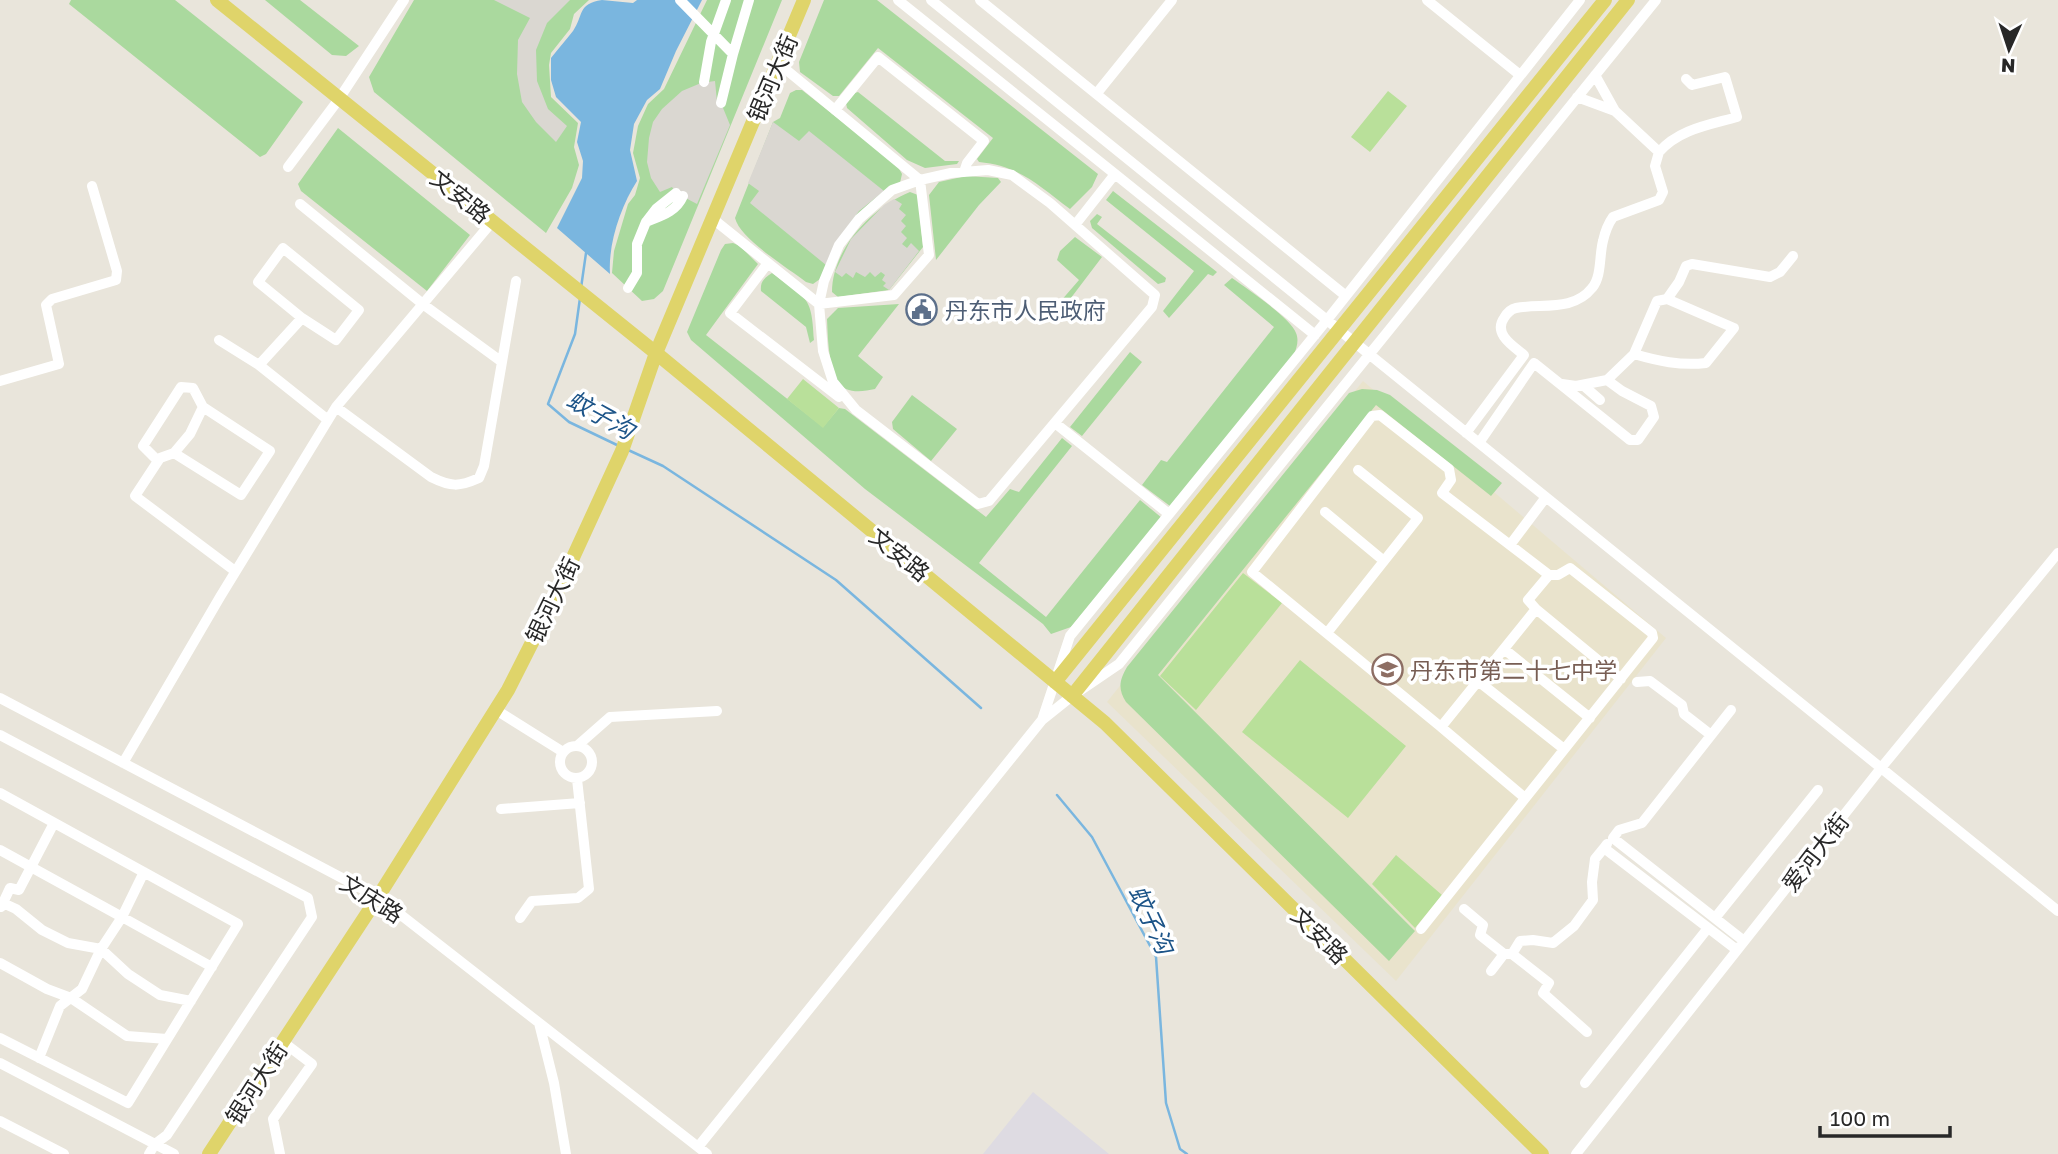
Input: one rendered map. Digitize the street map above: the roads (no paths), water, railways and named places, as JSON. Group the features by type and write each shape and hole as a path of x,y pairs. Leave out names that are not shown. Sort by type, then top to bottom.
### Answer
{"main road":[{"name":"文安路","path":"217,0 656,353 1105,723 1542,1154"},
{"name":"银河大街","path":"209,1154 378,897 508,690 553,601 623,448 656,353 804,0"},
{"path":"1055,682 1605,0"},
{"path":"1072,696 1628,0"}],"street":[{"path":"288,167 339,99 404,0"},
{"path":"680,0 733,54"},
{"path":"704,82 713,36 726,0"},
{"path":"721,103 748,0"},
{"path":"898,0 1315,335"},
{"path":"931,0 2058,911"},
{"path":"980,0 1346,296"},
{"path":"1097,93 1172,0"},
{"path":"1427,0 1520,75"},
{"path":"1042,720 1070,636 1315,335 1580,0"},
{"path":"703,1150 1042,720 1119,664 1656,0"},
{"path":"835,110 878,57 984,141 967,163 964,172"},
{"path":"713,219 819,304 894,295 929,255 920,180 778,63"},
{"path":"1595,75 1615,111 1659,152"},
{"path":"1607,380 1651,406 1654,417 1638,440 1630,440 1505,339 1500,331 1501,321 1514,308 1552,307 1574,300 1591,289 1597,280 1603,241 1613,216 1659,200 1664,192 1654,166 1659,152 1668,141 1680,134 1737,117 1725,78 1692,85 1686,79"},
{"path":"1577,97 1615,111"},
{"path":"768,263 730,313 856,411 978,504 989,501 1152,307 1155,295 1075,225 1012,175 988,170 964,172 920,180 892,190 859,219 839,245 824,281 819,304 823,351 833,382 856,411"},
{"path":"1075,225 1115,174"},
{"path":"0,381 59,364 46,305 52,299 116,280 117,271 92,186"},
{"path":"628,288 637,273 637,244 646,222 667,214 679,205 679,195"},
{"path":"300,204 424,305 502,362"},
{"path":"123,763 235,571 336,407 492,222"},
{"path":"284,248 359,310 336,340 302,318 258,282 284,248"},
{"path":"1667,299 1686,266 1692,264 1770,277 1780,272 1793,256"},
{"path":"336,407 432,477 448,485 466,484 479,478 484,466 516,281"},
{"path":"1559,383 1584,386 1607,380 1634,354 1657,301 1667,299 1734,328 1706,363 1689,365 1634,354"},
{"path":"259,365 302,318"},
{"path":"219,340 259,365 328,420"},
{"path":"1466,433 1524,355"},
{"path":"1479,443 1534,363"},
{"path":"1584,386 1600,400"},
{"path":"158,461 143,446 181,387 193,388 203,407 270,450 241,495 174,453"},
{"path":"203,407 190,435 174,453 158,461 135,496 235,571"},
{"path":"1421,929 1653,638 1652,633 1570,568 1558,575 1549,575 1442,493 1451,480 1449,470 1380,415 1372,416 1252,572 1525,798"},
{"path":"1055,423 1169,514"},
{"path":"1327,633 1418,518 1358,470"},
{"path":"1510,545 1546,497"},
{"path":"1325,512 1384,561"},
{"name":"爱河大街","path":"1576,1154 1881,768 2058,553"},
{"path":"1549,575 1528,600 1621,679"},
{"path":"1441,727 1536,609"},
{"path":"1504,649 1590,718"},
{"path":"1478,681 1564,749"},
{"path":"1637,682 1650,681 1682,705 1684,714 1712,735"},
{"name":"文庆路","path":"0,698 378,897 703,1150"},
{"path":"496,710 563,752"},
{"path":"1491,971 1520,941 1553,943 1574,926 1592,900 1595,859 1619,830 1642,823 1731,710"},
{"path":"577,746 610,717 717,711"},
{"path":"0,735 308,898 312,917 167,1135 152,1149"},
{"path":"572,746 583,747 590,754 592,765 587,774 577,779 563,772 560,762 563,752 572,746"},
{"path":"520,918 532,901 578,898 589,889 577,779"},
{"path":"1715,918 1818,790"},
{"path":"0,793 238,924 128,1103 0,1038"},
{"path":"501,809 580,803"},
{"path":"54,823 19,890 10,888 1,905 16,909 42,930 68,943 101,949 128,974 160,995 191,1001"},
{"path":"1613,838 1715,918 1740,946"},
{"path":"1604,849 1708,928 1740,946"},
{"path":"0,850 212,967"},
{"path":"39,1058 60,1006 82,989 144,872"},
{"path":"1464,909 1483,925 1480,934 1549,983 1543,993 1587,1032"},
{"path":"1585,1083 1708,928"},
{"path":"0,963 47,989 71,998 127,1037 167,1039"},
{"path":"540,1023 566,1154"},
{"path":"280,1154 273,1119 312,1064 283,1042"},
{"path":"0,1063 152,1149 174,1154"},
{"path":"0,1121 64,1154"}],"water":[{"path":"602,0 633,3 637,0 702,0 660,89 647,100 634,124 630,150 637,181 617,225 611,250 610,274 557,228 582,178 583,161 577,142 581,122 556,97 551,80 551,58 573,31 585,7"}],"waterway":[{"name":"蚊子沟","path":"581,288 586,253"},
{"name":"蚊子沟","path":"580,298 575,334 548,404 569,422 617,445"},
{"name":"蚊子沟","path":"626,449 663,466 836,580 981,708"},
{"name":"蚊子沟","path":"1057,795 1092,837 1156,957 1166,1103 1180,1149 1187,1154"}],"place":[{"name":"丹东市人民政府","path":"922,310"},
{"name":"丹东市第二十七中学","path":"1387,670"}]}
